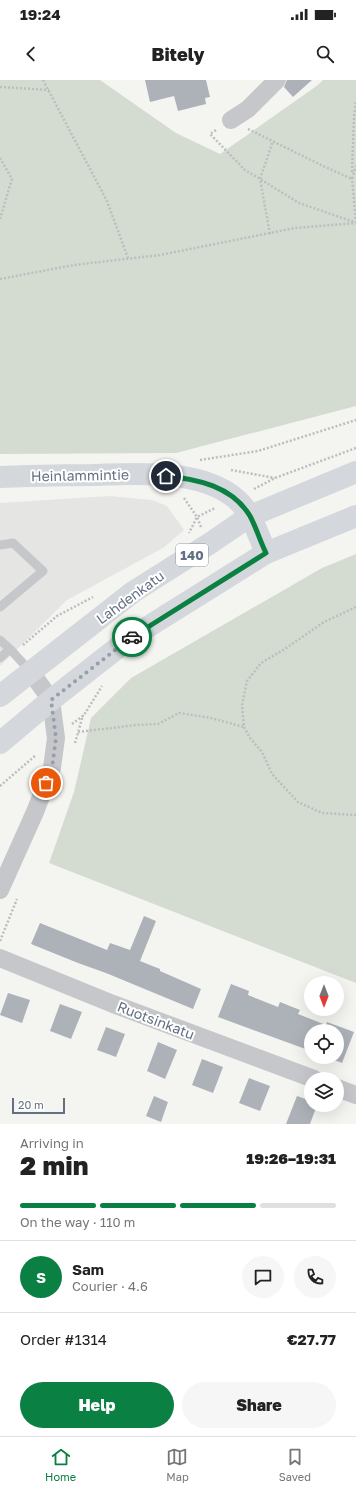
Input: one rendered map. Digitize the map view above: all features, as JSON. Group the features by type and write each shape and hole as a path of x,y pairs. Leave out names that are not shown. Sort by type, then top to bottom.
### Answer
{"main road":[{"name":"Lahdenkatu","path":"0,696 133,592 250,516 356,472"},
{"name":"Heinlammintie","path":"0,477 152,474 193,479 216,487 235,498 250,516 266,553"},
{"name":"140","path":"0,743 51,700 130,638 266,553 356,516"}],"street":[{"path":"231,120 248,108 277,80"},
{"path":"0,890 35,812 52,768 56,738 51,700 31,672"},
{"name":"Ruotsinkatu","path":"0,958 113,1004 304,1075"},
{"path":"344,1091 356,1095"}],"lane":[{"path":"0,545 13,543 44,571 2,603"},
{"path":"0,640 31,672"},
{"path":"0,658 12,651"}],"path":[{"path":"43,80 107,201 128,258"},
{"path":"0,87 48,90"},
{"path":"356,101 352,179 356,223"},
{"path":"352,179 231,120 210,134 245,170 299,203 356,223"},
{"path":"270,234 260,179 273,141"},
{"path":"0,158 12,179 0,219"},
{"path":"352,179 356,166"},
{"path":"0,279 74,265 160,255 296,228 356,223"},
{"path":"199,460 258,451 356,420"},
{"path":"356,606 324,622 285,649 261,663 247,681 242,705 244,727 250,738 262,752 272,774 298,802 322,813 356,814"},
{"path":"12,651 57,616"},
{"path":"0,786 84,715 106,681"},
{"path":"78,732 136,724 158,724 179,713 211,718 244,727"}],"shaded area":[{"path":"0,80 100,80 176,133 220,154 323,80 356,80 356,406 176,453 0,454"},
{"path":"110,496 152,500 167,506 184,530 163,548 67,600 0,666 0,503"},
{"path":"356,554 356,983 344,978 344,976 338,976 49,863 74,792 91,718 131,678 322,568"}],"building":[{"path":"145,80 206,80 210,97 205,98 206,104 178,111 174,96 150,102"},
{"path":"287,80 312,80 293,97 284,87"},
{"path":"144,916 156,921 140,961 201,989 193,1009 31,944 40,923 107,950 110,943 130,950"},
{"path":"231,984 249,991 248,995 278,1007 280,1002 300,1010 298,1014 323,1024 304,1024 304,1048 218,1017"},
{"path":"8,993 30,1000 22,1023 0,1015"},
{"path":"60,1004 82,1012 71,1039 50,1031"},
{"path":"106,1027 125,1034 116,1057 97,1050"},
{"path":"344,1028 354,1032 344,1058"},
{"path":"158,1042 177,1050 165,1079 147,1071"},
{"path":"202,1059 223,1067 213,1093 192,1085"},
{"path":"249,1078 270,1086 260,1111 239,1103"},
{"path":"154,1096 168,1102 161,1122 146,1116"},
{"path":"297,1096 304,1098 304,1112 314,1112 310,1124 286,1124"}],"way so far":[{"path":"46,783 52,768 56,738 51,700 132,637"}],"route":[{"path":"132,637 266,553 250,516 235,498 216,487 193,479 166,476"}]}
